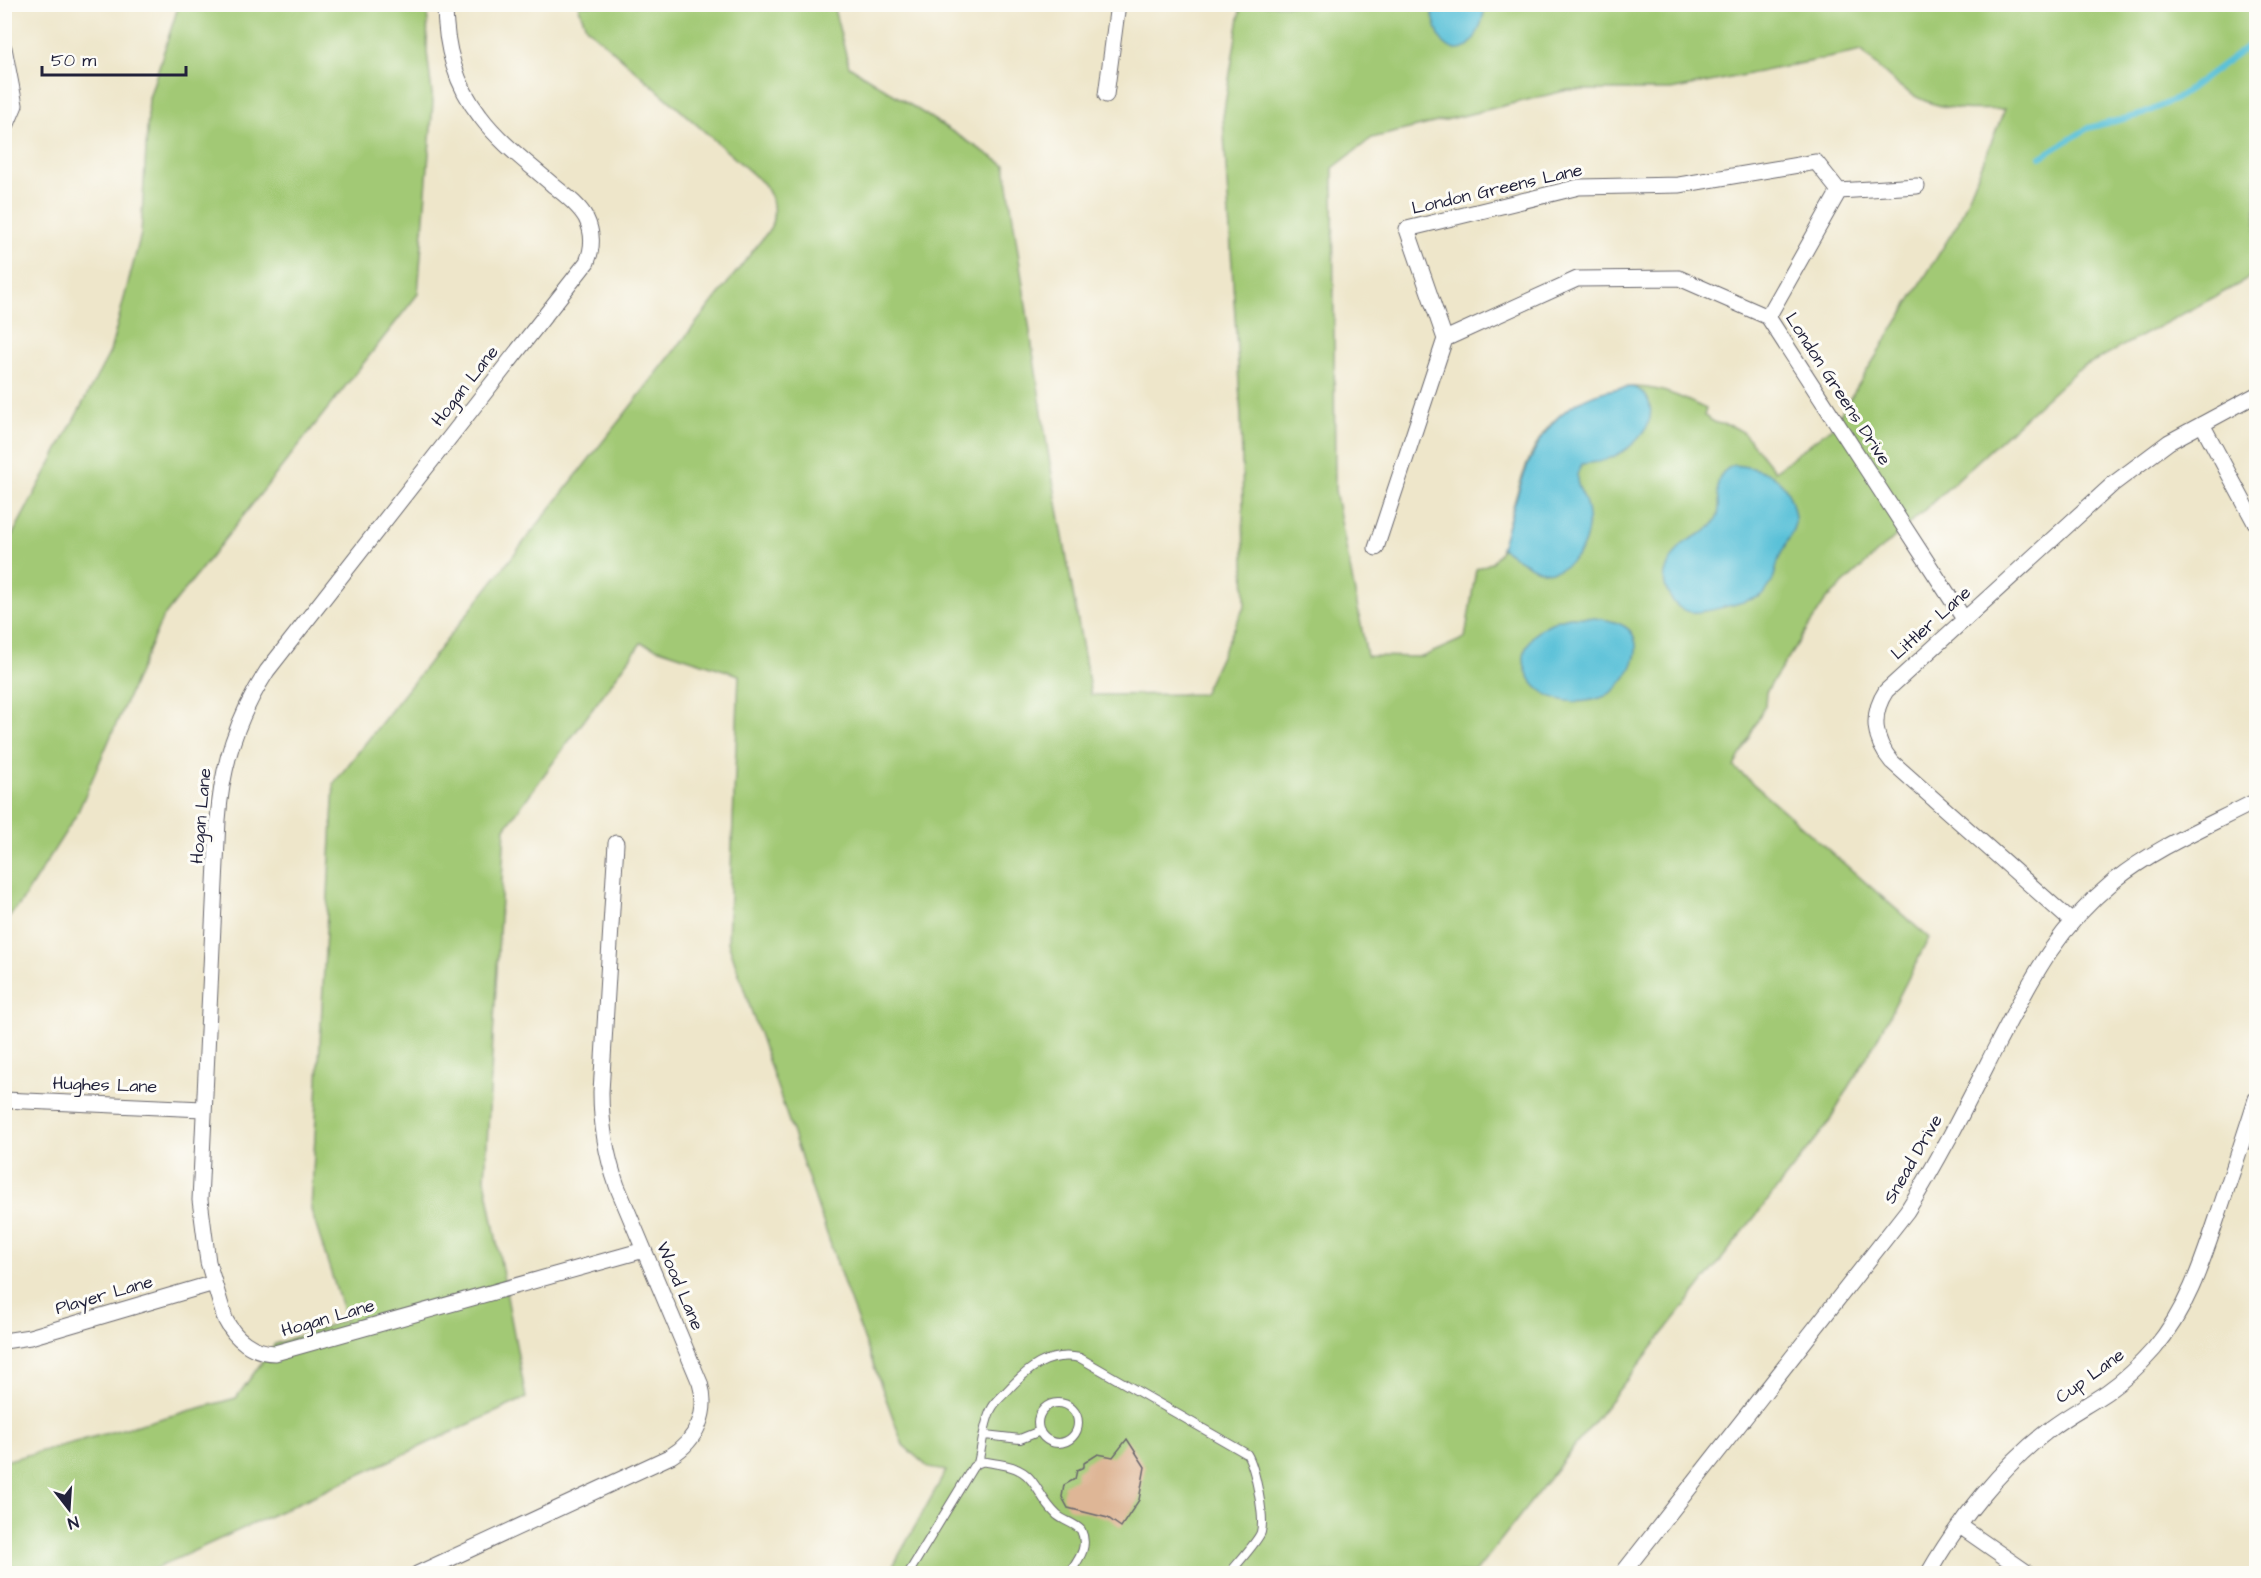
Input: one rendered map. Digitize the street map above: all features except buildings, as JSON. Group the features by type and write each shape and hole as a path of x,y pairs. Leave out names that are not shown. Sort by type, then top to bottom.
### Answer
{"street":[{"name":"Hogan Lane","path":"445,4 446,31 452,61 470,102 498,137 581,210 591,234 590,255 587,262 274,662 244,710 228,752 219,797 200,1179 201,1221 208,1262 225,1319 233,1332 252,1348 276,1353 644,1250"},
{"path":"1106,95 1118,4"},
{"path":"4,48 15,105 4,131"},
{"name":"London Greens Lane","path":"1446,339 1407,229 1579,187 1679,185 1816,162 1839,191"},
{"path":"1768,318 1839,191 1917,186"},
{"name":"London Greens Drive","path":"1446,339 1577,279 1679,278 1768,318 1964,619"},
{"path":"1376,548 1446,339"},
{"name":"Littler Lane","path":"2072,922 1892,762 1878,739 1877,711 1886,691 2140,461 2169,442 2256,395"},
{"path":"2202,424 2253,521"},
{"name":"Snead Drive","path":"1622,1574 1906,1211 1945,1147 2031,978 2072,922 2101,893 2137,864 2256,801"},
{"name":"Wood Lane","path":"417,1574 671,1456 693,1436 702,1412 702,1392 611,1168 601,1112 616,843"},
{"name":"Cup Lane","path":"1928,1574 1990,1487 2029,1446 2051,1428 2126,1377 2167,1333 2196,1279 2256,1099"},
{"name":"Hughes Lane","path":"4,1100 203,1109"},
{"name":"Player Lane","path":"4,1341 30,1337 214,1283"},
{"path":"1960,1526 2029,1574"}],"lane":[{"path":"978,1463 993,1406 1032,1367 1055,1358 1080,1358 1247,1454 1255,1473 1261,1534 1229,1574"},
{"path":"1049,1404 1065,1404 1072,1407 1076,1414 1077,1429 1067,1441 1052,1442 1040,1431 1039,1416 1049,1404"},
{"path":"985,1435 1020,1439 1040,1431"},
{"path":"908,1574 973,1467 988,1460 1012,1467 1025,1474 1036,1484 1049,1506 1081,1530 1084,1542 1083,1551 1069,1574"}],"green space":[{"path":"179,4 428,5 427,52 433,102 418,294 162,619 77,814 20,904 5,921 5,549 110,352 141,234 149,98"},
{"path":"578,5 833,5 849,66 1005,165 1048,452 1091,695 1203,694 1245,605 1241,416 1223,117 1241,5 2256,5 2256,275 2077,370 1826,600 1766,692 1765,706 1734,767 1929,938 1875,1043 1827,1125 1475,1573 889,1573 946,1471 929,1468 903,1445 846,1290 728,942 739,675 641,643 505,828 485,1179 526,1398 146,1573 5,1574 5,1461 236,1398 275,1344 346,1320 311,1210 334,783 770,229 773,205 764,184 586,27","holes":["1862,51 1895,83 1925,101 1959,109 2005,109 1958,223 1833,426 1775,471 1743,432 1732,426 1716,423 1704,416 1706,409 1677,396 1640,387 1621,388 1585,399 1569,408 1555,420 1533,451 1519,488 1500,552 1491,563 1476,569 1465,638 1422,657 1367,656 1335,490 1333,168 1372,138 1568,90 1671,90"]}],"water":[{"path":"1429,5 1485,5 1478,31 1468,46 1461,50 1445,44 1439,36"},
{"path":"1632,387 1642,392 1648,399 1650,415 1648,424 1637,440 1622,452 1605,460 1582,464 1577,474 1577,482 1584,498 1588,524 1585,541 1577,556 1561,569 1543,571 1534,569 1501,548 1528,466 1540,442 1555,421 1574,404 1600,393"},
{"path":"1734,465 1769,474 1782,484 1791,500 1794,527 1780,556 1773,580 1764,593 1741,603 1691,612 1679,607 1670,596 1665,583 1666,570 1680,547 1713,525 1719,512 1718,483 1720,476"},
{"path":"1570,617 1612,621 1624,626 1632,634 1636,643 1632,666 1626,677 1609,694 1600,698 1574,702 1553,697 1537,687 1527,672 1524,656 1530,640 1545,627"}],"waterway":[{"path":"2041,157 2088,128 2143,114 2176,99 2256,40"}]}
